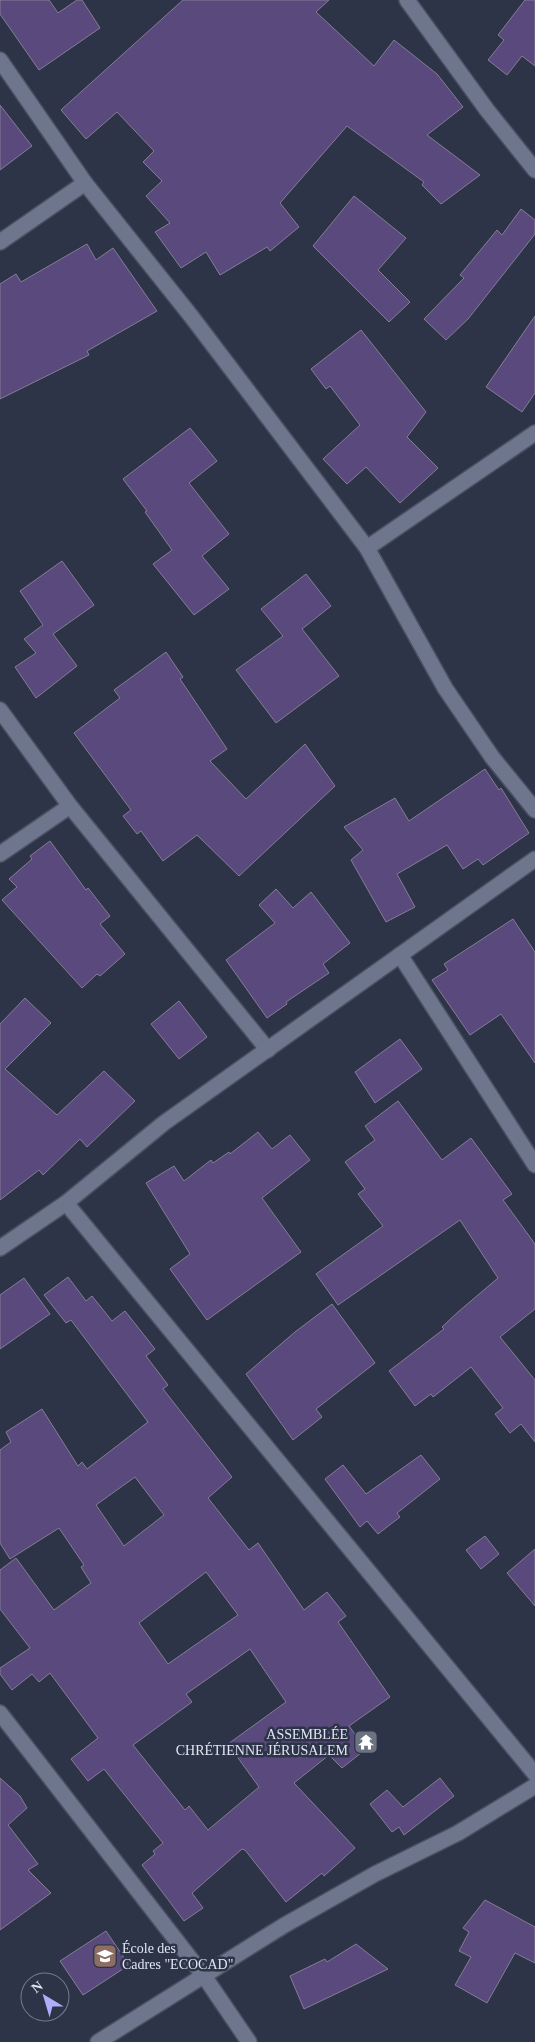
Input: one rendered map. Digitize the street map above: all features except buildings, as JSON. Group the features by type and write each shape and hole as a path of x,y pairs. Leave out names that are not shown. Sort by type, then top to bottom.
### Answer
{"street":[{"path":"407,0 487,110 535,170"},
{"path":"0,60 85,183 191,316 367,548 445,688 492,757 535,810"},
{"path":"0,242 85,183"},
{"path":"367,548 535,433"},
{"path":"0,710 70,806 268,1050"},
{"path":"0,854 70,806"},
{"path":"0,1248 66,1203 164,1123 535,860"},
{"path":"400,955 535,1165"},
{"path":"66,1203 535,1774"},
{"path":"0,1713 204,1976 249,2042"},
{"path":"98,2042 283,1926 375,1874 458,1833 535,1786"}],"place":[{"name":"ASSEMBLÉE CHRÉTIENNE JÉRUSALEM","path":"366,1742"},
{"name":"École des Cadres \"ECOCAD\"","path":"105,1956"}]}
